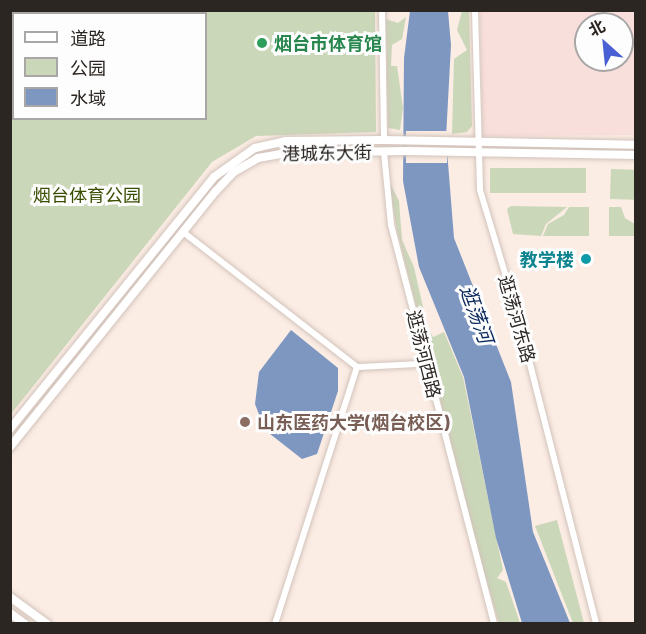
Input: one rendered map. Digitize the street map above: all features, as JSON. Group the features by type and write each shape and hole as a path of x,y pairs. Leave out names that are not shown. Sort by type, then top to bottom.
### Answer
{"main road":[{"name":"港城东大街","path":"10,429 223,167 271,143 384,140 636,145"},
{"path":"598,144 598,155"},
{"name":"港城东大街","path":"10,447 226,180 258,158 287,153 384,152 476,155 636,155"},
{"path":"10,597 47,624"},
{"path":"10,613 25,624"}],"street":[{"path":"382,10 384,140"},
{"name":"逛荡河东路","path":"475,10 476,155 486,216 518,317 596,624"},
{"name":"逛荡河西路","path":"384,152 391,225 494,624"},
{"path":"183,232 357,367 417,364"},
{"path":"275,624 357,367"}],"shaded area":[{"path":"480,11 635,11 635,135 483,136"}],"green space":[{"name":"烟台体育公园","path":"11,11 375,11 376,132 256,136 212,162 11,414"},
{"path":"462,11 469,11 472,126 467,132 452,134 454,59 467,50 457,30"},
{"path":"406,17 402,39 392,45 391,66 397,66 403,108 400,130 388,128 386,19 398,23"},
{"path":"490,168 586,168 586,193 490,193"},
{"path":"611,169 635,170 634,200 610,199"},
{"path":"388,179 399,201 402,240 414,267 427,325 433,337 444,332 463,377 503,570 497,578 506,582 520,623 499,623 484,573 397,231"},
{"path":"511,206 567,207 546,224 541,236 513,234 507,209"},
{"path":"569,207 589,207 589,236 543,236 548,224 564,215"},
{"path":"609,207 621,207 625,218 635,224 635,236 609,236"},
{"path":"557,520 584,623 573,623 535,526"}],"water":[{"name":"逛荡河","path":"410,11 448,11 451,45 446,138 454,238 511,382 533,532 570,623 522,623 496,538 464,377 419,267 403,181 404,58"},
{"path":"291,330 338,368 338,391 317,454 302,459 265,430 255,404 259,372"}],"pier":[{"path":"406,131 447,131 447,163 406,163"}],"place":[{"name":"烟台市体育馆","path":"262,43"},
{"name":"教学楼","path":"586,259"},
{"name":"山东医药大学(烟台校区)","path":"245,422"}]}
